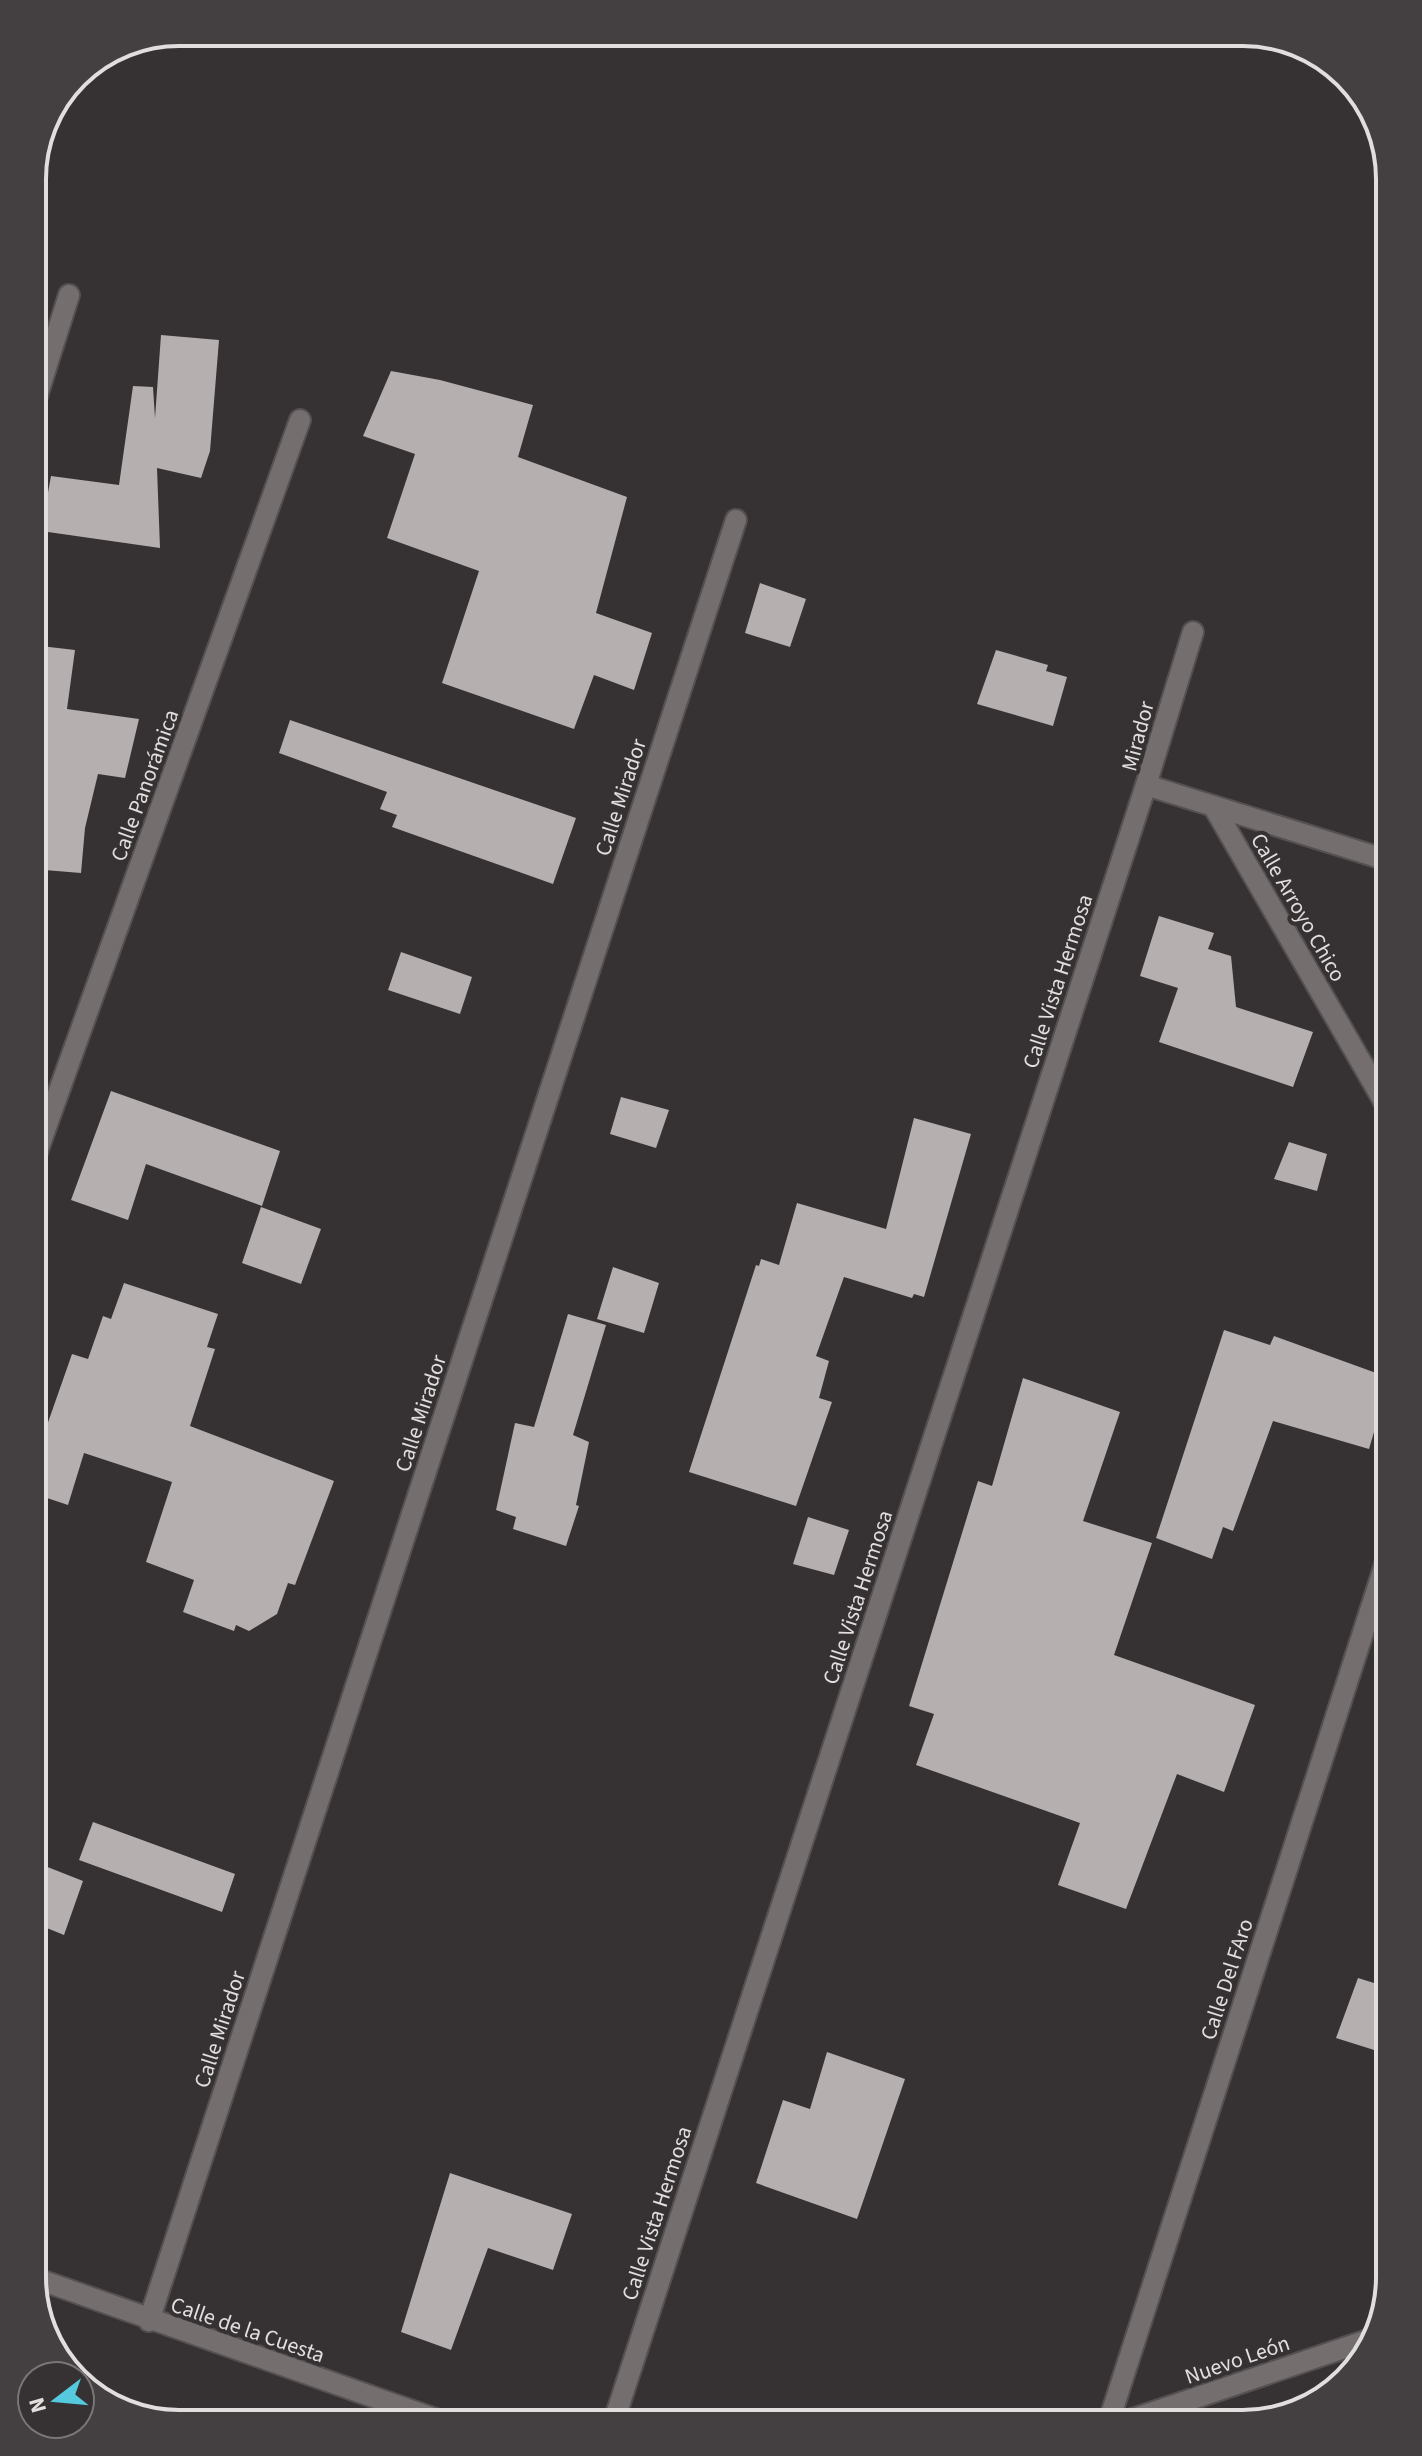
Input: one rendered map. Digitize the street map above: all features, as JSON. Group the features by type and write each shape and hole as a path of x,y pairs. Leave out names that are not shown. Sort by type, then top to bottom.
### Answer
{"street":[{"path":"46,368 69,295"},
{"name":"Calle Panorámica","path":"46,1127 300,420"},
{"name":"Calle Mirador","path":"149,2321 736,520"},
{"name":"Mirador","path":"1193,632 1146,785 1376,857"},
{"name":"Calle Vista Hermosa","path":"618,2410 1146,785"},
{"name":"Calle Arroyo Chico","path":"1215,809 1376,1088"},
{"name":"Calle Del FAro","path":"1113,2410 1376,1592"},
{"name":"Calle de la Cuesta","path":"47,2283 409,2410"},
{"name":"Nuevo León","path":"1160,2410 1358,2343"}],"building":[{"path":"161,335 219,340 210,451 201,478 157,468 160,548 46,532 46,504 51,476 119,485 133,386 153,387 155,418"},
{"path":"391,371 440,380 533,405 518,457 627,497 596,613 652,633 634,690 594,675 574,729 442,683 479,571 387,538 415,454 363,436"},
{"path":"760,583 806,599 790,647 745,633"},
{"path":"46,647 75,650 67,709 139,719 125,778 98,774 85,828 81,873 46,870"},
{"path":"996,650 1048,665 1046,671 1067,677 1053,726 977,704"},
{"path":"290,720 576,818 553,884 392,827 397,815 380,809 387,792 279,753"},
{"path":"1159,916 1214,933 1208,949 1231,956 1236,1007 1313,1032 1293,1087 1159,1042 1178,988 1140,976"},
{"path":"401,952 472,977 460,1014 388,990"},
{"path":"111,1091 280,1151 262,1206 146,1164 128,1220 71,1200"},
{"path":"621,1097 669,1110 656,1148 610,1134"},
{"path":"914,1118 971,1134 924,1297 914,1294 912,1298 844,1277 816,1356 829,1361 819,1398 832,1402 796,1506 689,1472 756,1265 759,1266 761,1259 779,1265 797,1203 886,1229"},
{"path":"1289,1142 1327,1154 1317,1191 1274,1179"},
{"path":"261,1207 321,1229 301,1284 242,1263"},
{"path":"613,1267 659,1283 644,1333 597,1319"},
{"path":"124,1283 218,1314 207,1347 215,1349 190,1426 334,1481 295,1585 288,1583 277,1614 249,1631 236,1625 234,1631 183,1612 194,1580 146,1562 172,1482 84,1453 68,1505 46,1498 46,1428 72,1354 88,1359 103,1316 111,1319"},
{"path":"568,1314 606,1325 573,1435 589,1442 576,1505 579,1506 566,1546 513,1529 516,1517 496,1510 515,1423 534,1427"},
{"path":"1224,1330 1270,1345 1274,1336 1376,1373 1376,1425 1369,1449 1273,1421 1233,1531 1223,1527 1212,1559 1156,1538"},
{"path":"1023,1378 1120,1412 1083,1521 1152,1543 1114,1655 1255,1705 1224,1792 1177,1774 1126,1909 1058,1885 1080,1823 916,1765 934,1714 909,1706 978,1481 992,1486"},
{"path":"808,1517 849,1530 834,1575 793,1564"},
{"path":"93,1822 235,1874 222,1912 79,1860"},
{"path":"46,1866 83,1881 64,1935 46,1928"},
{"path":"1358,1978 1376,1984 1376,2051 1336,2038"},
{"path":"827,2052 905,2079 857,2219 756,2183 783,2100 810,2109"},
{"path":"450,2173 572,2214 553,2270 488,2248 451,2350 401,2332"}]}
